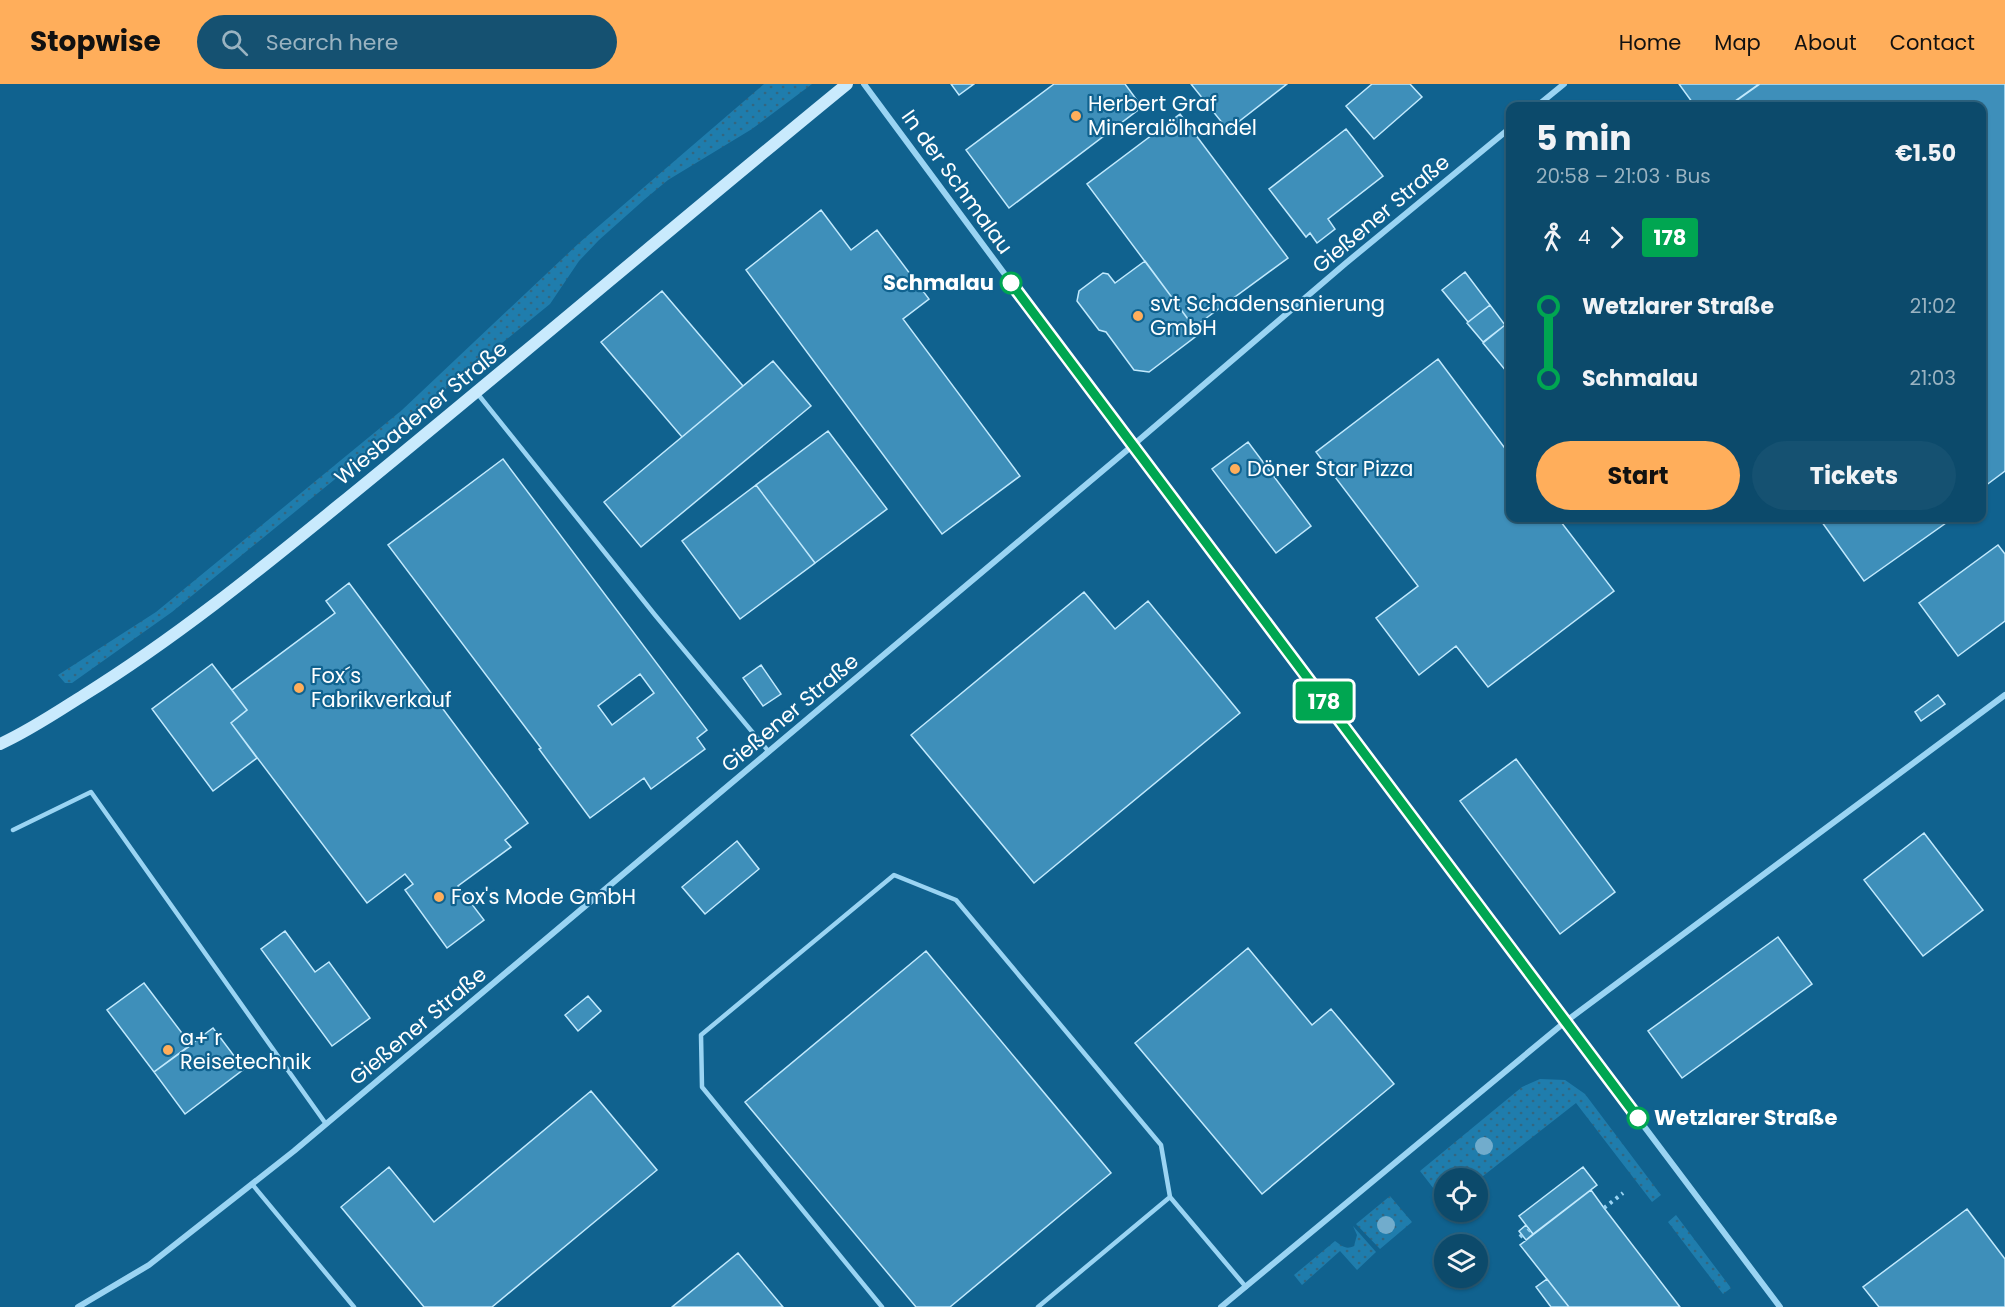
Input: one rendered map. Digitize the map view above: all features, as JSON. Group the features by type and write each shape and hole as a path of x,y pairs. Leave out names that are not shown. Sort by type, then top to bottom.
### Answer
{"main road":[{"name":"Wiesbadener Straße","path":"0,744 116,676 221,601 477,393 693,210 847,84"}],"street":[{"name":"In der Schmalau","path":"864,84 1132,446 1780,1307"},
{"path":"1542,102 1564,84"},
{"name":"Gießener Straße","path":"78,1307 149,1265 326,1125 1346,263 1506,131"},
{"path":"1221,1307 1565,1022 2005,695"}],"lane":[{"path":"477,393 769,752"},
{"path":"13,830 91,792 326,1125"},
{"path":"882,1307 702,1087 701,1035 894,874 956,900 1161,1145 1170,1197 1246,1287"},
{"path":"252,1184 354,1307"},
{"path":"1038,1307 1170,1197"}],"path":[{"path":"1604,1208 1623,1193"}],"shaded area":[{"path":"764,84 812,84 752,129 668,180 599,240 579,261 550,304 172,612 72,683 65,683 58,675 156,612 402,410 579,243"},
{"path":"1540,1079 1565,1080 1585,1094 1661,1195 1652,1202 1576,1103 1488,1172 1488,1168 1434,1168 1434,1189 1420,1171 1522,1087"},
{"path":"1390,1196 1412,1222 1380,1249 1356,1224"},
{"path":"1676,1215 1731,1288 1723,1294 1668,1222"},
{"path":"1353,1226 1376,1252 1357,1270 1340,1251 1302,1285 1294,1275 1335,1241 1342,1246 1354,1246 1357,1235"}],"building":[{"path":"951,84 974,84 959,95"},
{"path":"1054,84 1125,84 1142,107 1009,208 966,150"},
{"path":"1191,84 1287,84 1228,130"},
{"path":"1372,84 1410,84 1422,97 1374,139 1346,106"},
{"path":"1679,84 1759,84 1734,102 1692,102"},
{"path":"1760,84 2005,84 2005,471 1986,485 1986,102 1735,102"},
{"path":"1180,114 1288,258 1194,327 1087,184"},
{"path":"1346,129 1383,176 1328,219 1335,229 1317,243 1310,233 1306,237 1269,189"},
{"path":"821,210 851,250 877,230 929,299 903,319 1020,476 942,534 746,270"},
{"path":"1145,261 1199,334 1149,372 1134,370 1106,332 1099,330 1077,301 1079,291 1103,273 1108,274 1115,283"},
{"path":"1465,272 1490,305 1468,322 1442,290"},
{"path":"662,291 743,386 682,437 601,342"},
{"path":"1490,305 1505,325 1483,342 1467,323"},
{"path":"1506,324 1506,371 1483,343"},
{"path":"1438,359 1506,450 1506,522 1561,522 1614,591 1488,687 1456,646 1419,675 1376,618 1418,586 1316,452"},
{"path":"773,361 811,406 641,547 604,502"},
{"path":"828,431 887,509 815,563 756,485"},
{"path":"1248,442 1311,526 1276,553 1212,469"},
{"path":"503,459 707,730 697,738 705,749 651,789 644,778 590,818 539,749 541,748 388,545","holes":["640,674 654,693 612,725 598,706"]},
{"path":"756,485 815,563 740,619 682,541"},
{"path":"1822,522 1947,522 1864,581"},
{"path":"1998,545 2005,554 2005,621 1958,656 1919,603"},
{"path":"349,583 528,823 505,840 511,847 458,886 484,920 447,948 405,890 413,884 405,874 367,903 231,723 247,710 232,690 335,613 326,601"},
{"path":"1084,592 1115,629 1148,601 1240,713 1034,883 911,735"},
{"path":"212,664 247,710 231,723 257,758 213,791 152,709"},
{"path":"761,665 781,694 763,706 743,678"},
{"path":"1938,695 1945,704 1921,721 1915,712"},
{"path":"1516,759 1615,892 1560,934 1460,801"},
{"path":"1924,833 1983,910 1923,956 1864,880"},
{"path":"737,841 759,869 705,914 682,887"},
{"path":"285,931 315,972 329,962 370,1018 332,1046 261,949"},
{"path":"1778,937 1812,984 1682,1078 1648,1031"},
{"path":"1248,948 1312,1025 1331,1009 1394,1084 1262,1194 1135,1043"},
{"path":"926,951 1111,1173 950,1307 916,1307 745,1102"},
{"path":"144,983 191,1045 154,1072 107,1010"},
{"path":"588,996 601,1011 578,1031 565,1015"},
{"path":"213,1028 244,1069 185,1114 154,1072"},
{"path":"591,1091 657,1170 492,1307 424,1307 341,1207 389,1167 434,1222"},
{"path":"1583,1167 1597,1185 1533,1234 1519,1216"},
{"path":"1591,1190 1680,1307 1569,1307 1520,1245"},
{"path":"1967,1209 2005,1259 2005,1307 1879,1307 1863,1287"},
{"path":"1526,1225 1533,1234 1526,1240 1519,1231"},
{"path":"738,1253 783,1307 672,1307"},
{"path":"1547,1279 1569,1307 1551,1307 1536,1287"}],"bus line":[{"name":"178","path":"1011,283 1638,1118"}],"place":[{"name":"Herbert Graf Mineralölhandel","path":"1076,116"},
{"name":"Schmalau","path":"1011,283"},
{"name":"svt Schadensanierung GmbH","path":"1138,316"},
{"name":"Döner Star Pizza","path":"1235,469"},
{"name":"Fox´s Fabrikverkauf","path":"299,688"},
{"name":"Fox's Mode GmbH","path":"439,897"},
{"name":"a+ r Reisetechnik","path":"168,1050"},
{"name":"Wetzlarer Straße","path":"1638,1118"}]}
